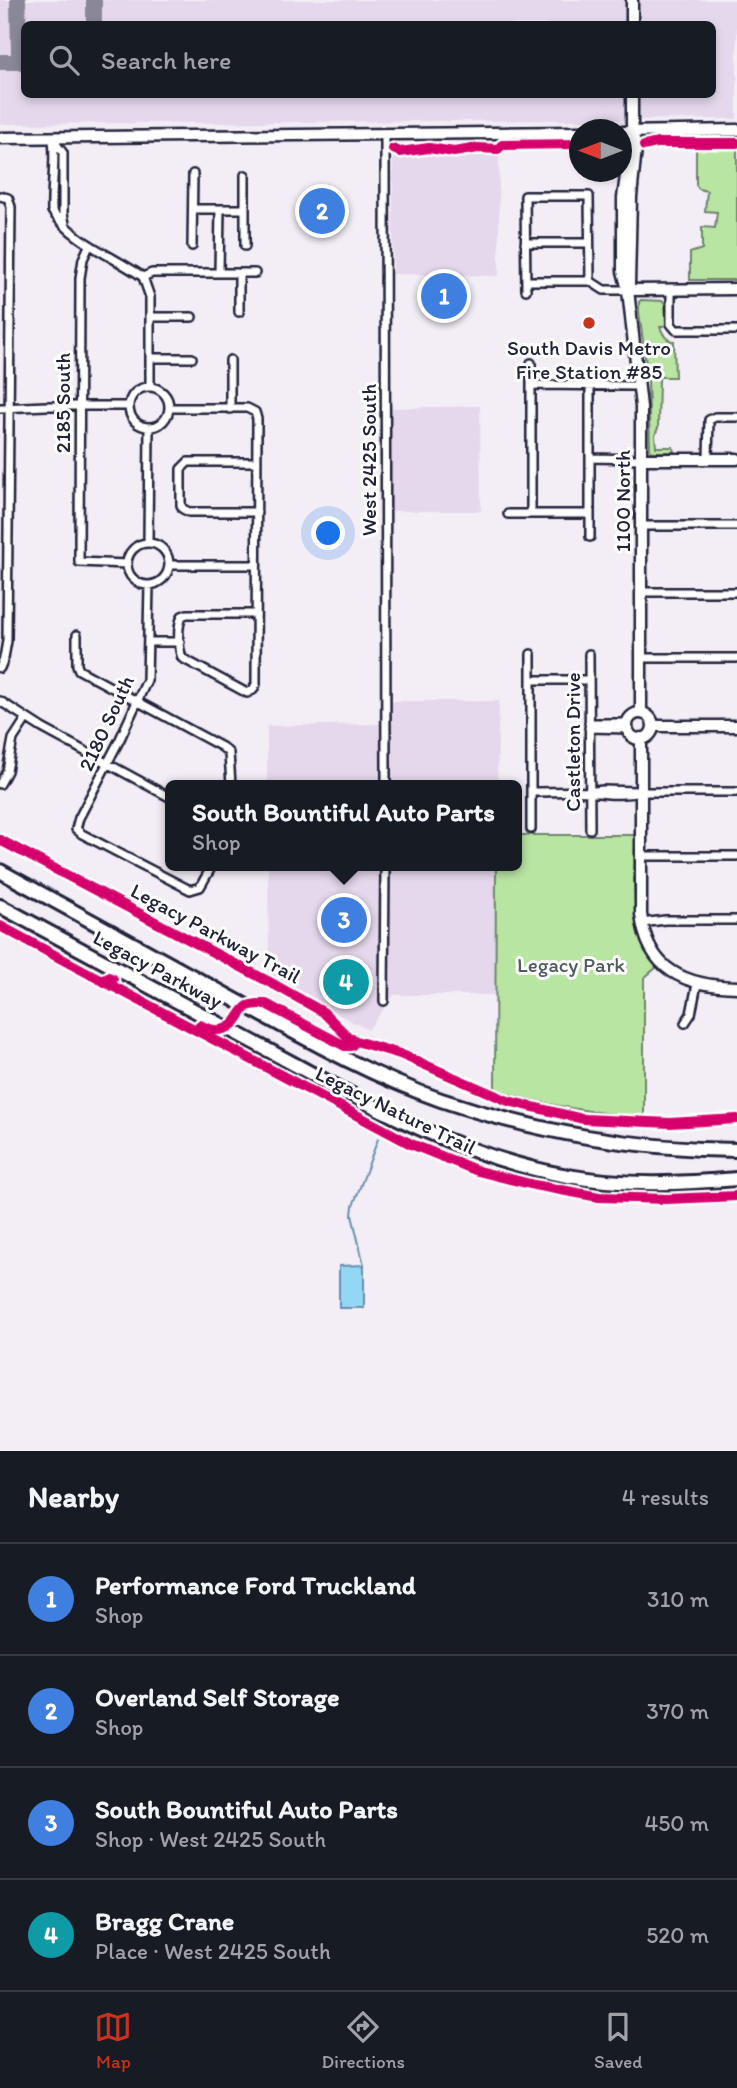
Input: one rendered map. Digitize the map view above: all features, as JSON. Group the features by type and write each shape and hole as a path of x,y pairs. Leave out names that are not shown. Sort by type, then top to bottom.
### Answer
{"highway":[{"name":"Legacy Parkway","path":"0,871 336,1055 439,1099 508,1121 595,1140 658,1147 737,1150"},
{"name":"Legacy Parkway","path":"0,906 323,1080 456,1145 520,1166 622,1183 684,1183 737,1179"}],"street":[{"path":"632,0 632,21"},
{"name":"1100 North","path":"629,119 631,98"},
{"path":"632,131 737,130"},
{"path":"0,138 569,132"},
{"name":"West 2425 South","path":"385,135 386,780"},
{"path":"53,139 63,153 65,225 89,246 143,277 150,297 150,387"},
{"path":"192,246 193,174"},
{"path":"245,175 245,246"},
{"name":"1100 North","path":"624,182 623,271 628,290 639,386 641,713"},
{"path":"526,290 525,196 589,196 590,281"},
{"path":"0,668 7,646 4,601 10,407 11,207 4,197"},
{"path":"193,209 245,209"},
{"path":"219,273 220,209"},
{"path":"525,243 589,243"},
{"name":"2185 South","path":"89,246 83,259 80,278 79,562 127,564"},
{"path":"143,277 152,273 255,273"},
{"path":"239,273 239,312"},
{"path":"526,281 590,281 604,290 737,289"},
{"path":"671,290 671,324 676,330 737,330"},
{"path":"150,317 191,317"},
{"path":"150,358 192,358"},
{"path":"230,360 230,409"},
{"path":"531,363 531,514"},
{"path":"531,385 639,386"},
{"path":"590,385 590,537"},
{"path":"150,387 158,388 164,393 169,408 168,416 163,422 149,428 136,424 128,406 135,392 150,387"},
{"path":"0,408 128,406"},
{"path":"169,408 250,409 255,412 257,419 256,684 253,690 239,690 182,658 179,623 182,616 256,614"},
{"path":"708,459 709,421 715,417 737,417"},
{"path":"148,543 149,428"},
{"path":"590,458 737,459"},
{"path":"257,462 188,462 181,469 183,509 189,512 257,513"},
{"path":"508,514 590,514"},
{"path":"641,526 737,526"},
{"path":"148,543 163,550 169,565 168,573 163,579 149,585 134,579 127,564 133,550 148,543"},
{"path":"169,565 256,565"},
{"name":"2180 South","path":"149,585 147,680 76,829 190,890 201,887 209,871"},
{"path":"641,592 737,592"},
{"path":"77,635 79,670 222,747 229,753 231,780"},
{"path":"148,642 180,642"},
{"path":"531,654 531,829"},
{"name":"Castleton Drive","path":"589,654 590,830"},
{"path":"641,658 737,658"},
{"path":"531,680 590,680"},
{"path":"0,701 26,719 165,795"},
{"path":"641,713 650,717 653,726 649,735 641,738 632,736 628,726 631,716 641,713"},
{"path":"0,784 7,771 13,739 26,719"},
{"path":"590,726 628,726"},
{"path":"653,726 737,726"},
{"path":"641,738 642,923 647,942 659,960 678,976 697,984 737,986"},
{"path":"531,792 590,792 603,795 630,795 641,792 737,792"},
{"path":"641,856 737,856"},
{"path":"384,1001 385,871"},
{"path":"642,923 664,920 737,920"},
{"path":"685,1023 691,1014 697,984"}],"shaded area":[{"path":"0,0 737,0 737,119 0,124"},
{"path":"499,150 499,276 393,274 393,152"},
{"path":"480,406 481,511 389,511 390,408"},
{"path":"380,701 499,701 497,780 267,780 267,726 379,724"},
{"path":"268,871 496,871 497,995 394,995 368,1030 269,977"}],"green space":[{"path":"696,145 737,145 737,280 690,280 690,253 702,249 702,227 715,228 717,212 705,211 707,191 696,185"},
{"path":"641,300 665,303 666,325 660,327 667,338 674,341 675,377 659,379 658,428 655,435 656,447 673,447 674,452 651,452 650,449 648,379 639,312"},
{"name":"Legacy Park","path":"522,835 635,835 634,887 637,920 641,936 658,966 644,978 644,1117 568,1108 495,1090 496,871 522,871"}],"water":[{"path":"364,1265 364,1308 339,1308 339,1266"}],"waterway":[{"path":"364,1265 352,1215 378,1139"}],"taxiway":[{"path":"18,0 21,58"},
{"path":"94,0 94,21"},
{"path":"0,62 21,62"}],"cycle path":[{"path":"644,146 657,143 737,143"},
{"path":"393,149 400,152 429,148 454,152 478,148 498,149 502,145 569,144"},
{"name":"Legacy Parkway Trail","path":"0,840 323,1012 347,1036 356,1041 400,1054 508,1101 583,1119 670,1123 737,1119"},
{"path":"0,926 103,981 108,977 113,979"},
{"name":"Legacy Nature Trail","path":"103,981 411,1144 478,1171 599,1197 667,1199 737,1196"},
{"path":"200,1025 212,1030 225,1029 233,1024 248,1006 266,1004 345,1046 351,1046 355,1042"}],"place":[{"name":"Overland Self Storage","path":"322,211"},
{"name":"Performance Ford Truckland","path":"444,296"},
{"name":"South Davis Metro Fire Station #85","path":"589,323"},
{"name":"South Bountiful Auto Parts","path":"344,920"},
{"name":"Bragg Crane","path":"346,982"}]}
